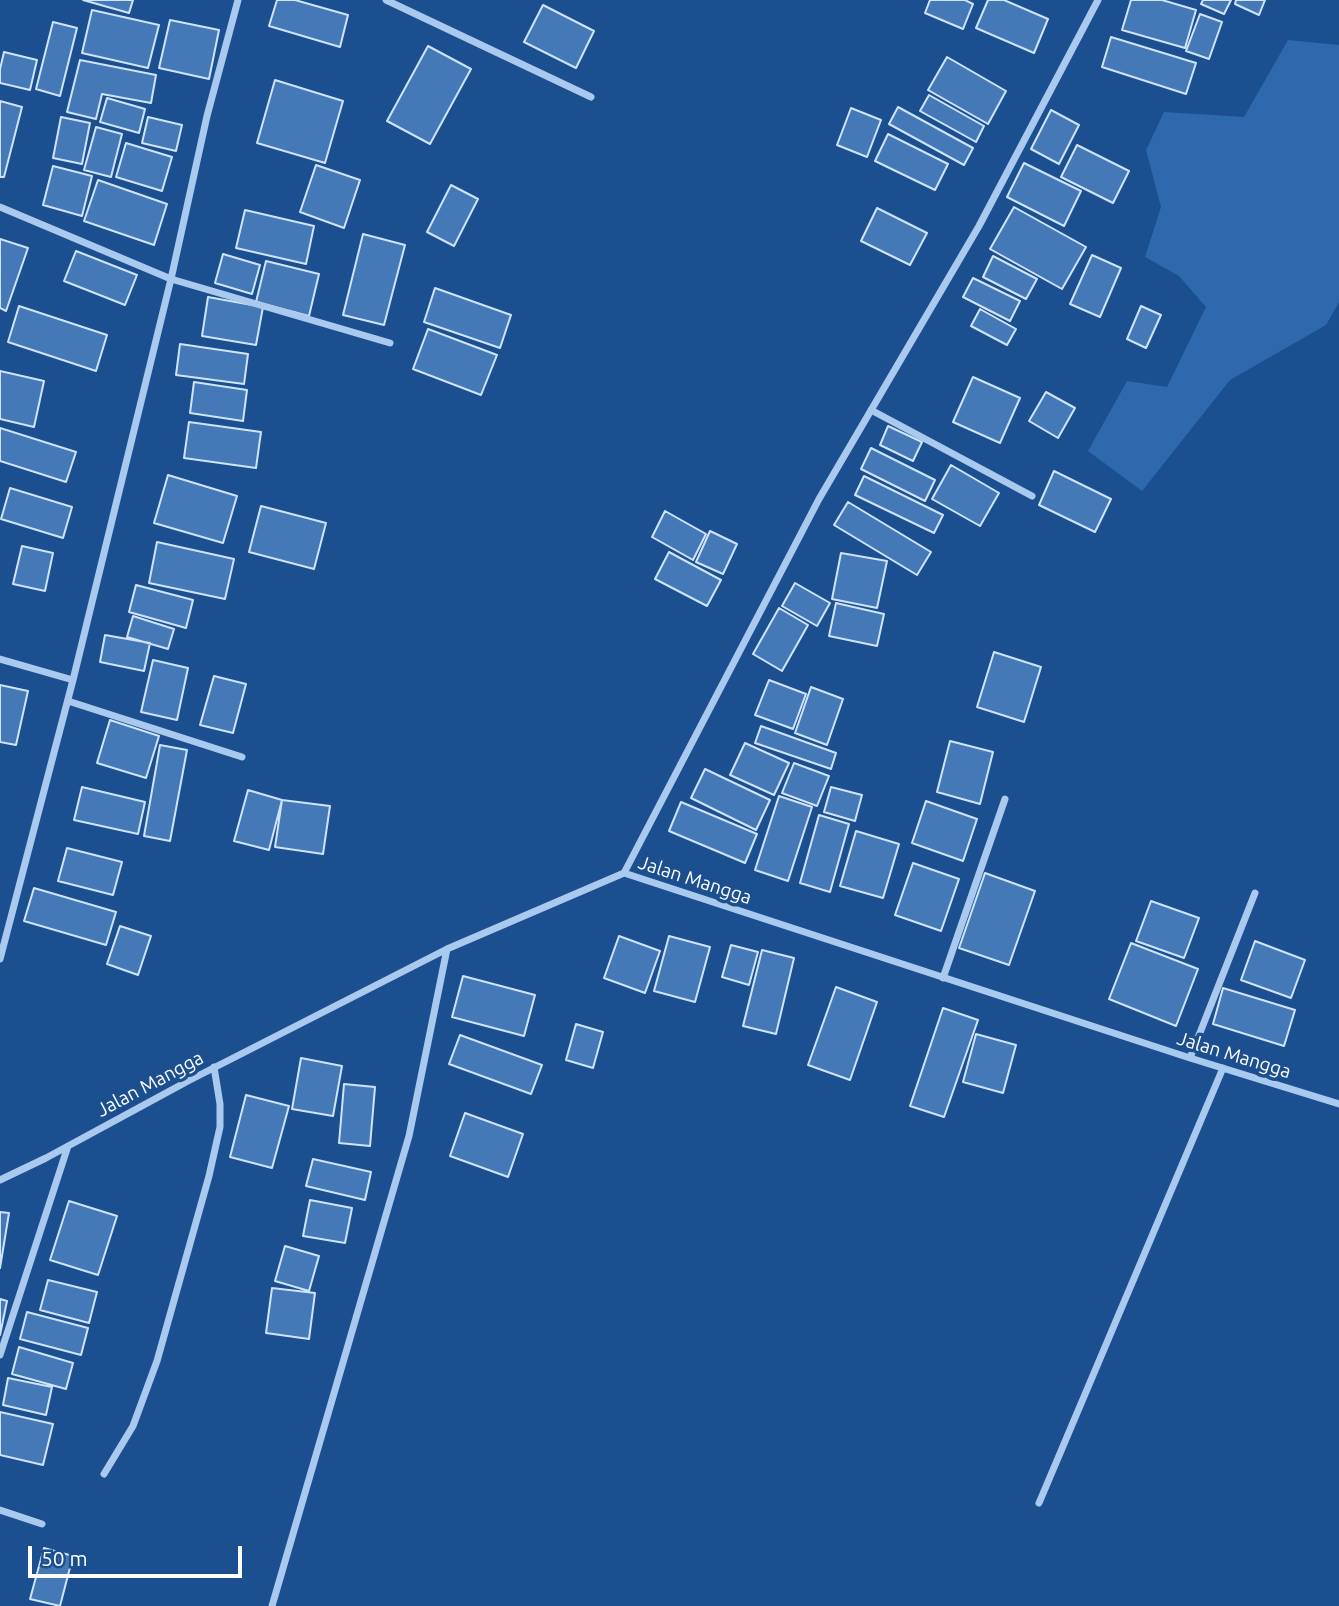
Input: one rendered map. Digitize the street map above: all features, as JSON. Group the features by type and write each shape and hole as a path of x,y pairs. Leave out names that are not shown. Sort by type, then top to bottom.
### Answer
{"street":[{"path":"0,959 68,701 171,279 210,104 238,0"},
{"path":"386,0 591,97"},
{"path":"624,873 819,499 979,226 1098,0"},
{"path":"0,207 171,279 390,343"},
{"path":"871,410 1032,496"},
{"path":"0,659 73,680"},
{"path":"68,701 242,757"},
{"path":"943,978 1005,799"},
{"name":"Jalan Mangga","path":"0,1180 447,949 624,873 1189,1058 1339,1104"},
{"path":"1189,1058 1255,893"},
{"path":"272,1606 409,1136 447,949"},
{"path":"104,1474 133,1426 157,1361 209,1176 220,1127 220,1104 214,1068"},
{"path":"1039,1503 1223,1068"},
{"path":"0,1355 69,1146"},
{"path":"0,1510 42,1524"}],"shaded area":[{"path":"1288,40 1339,45 1339,302 1326,325 1230,380 1142,491 1088,451 1127,381 1167,387 1206,307 1179,276 1145,257 1161,207 1146,150 1164,112 1244,117"}],"building":[{"path":"83,0 133,0 129,13"},
{"path":"277,0 295,0 348,15 340,47 269,26"},
{"path":"930,0 965,0 973,4 963,29 925,13"},
{"path":"988,0 1004,0 1048,19 1034,53 976,28"},
{"path":"1131,0 1162,0 1196,10 1185,48 1122,30"},
{"path":"1203,0 1231,0 1224,14 1201,4"},
{"path":"1236,0 1265,0 1259,15 1235,4"},
{"path":"543,5 594,31 576,68 524,42"},
{"path":"92,10 159,25 148,68 82,53"},
{"path":"1200,14 1222,22 1209,59 1186,51"},
{"path":"170,20 219,30 209,79 159,68"},
{"path":"53,22 77,28 60,96 36,89"},
{"path":"1111,37 1196,63 1186,94 1102,67"},
{"path":"428,46 471,69 430,144 387,121"},
{"path":"4,52 37,60 30,90 0,83"},
{"path":"947,57 1006,91 988,124 928,90"},
{"path":"80,60 156,75 151,103 102,94 96,119 67,112"},
{"path":"275,80 343,101 325,163 257,143"},
{"path":"929,95 984,126 976,142 920,111"},
{"path":"107,98 145,109 139,133 100,122"},
{"path":"0,101 22,107 4,177 0,177"},
{"path":"898,107 973,148 964,165 889,124"},
{"path":"851,108 881,120 867,157 837,145"},
{"path":"1051,110 1079,125 1059,164 1031,149"},
{"path":"61,117 90,123 82,164 53,158"},
{"path":"148,117 182,125 176,151 142,143"},
{"path":"96,127 122,134 111,177 84,170"},
{"path":"888,134 948,164 935,190 875,161"},
{"path":"126,143 172,157 162,191 116,177"},
{"path":"1077,145 1129,171 1113,203 1061,177"},
{"path":"1024,163 1081,191 1064,226 1007,197"},
{"path":"316,165 360,180 344,228 300,212"},
{"path":"53,166 92,176 82,216 43,205"},
{"path":"98,180 167,204 154,245 84,221"},
{"path":"451,185 478,199 454,246 427,232"},
{"path":"1014,207 1086,247 1062,289 990,249"},
{"path":"877,208 927,233 910,265 861,241"},
{"path":"245,210 314,226 306,264 236,248"},
{"path":"363,234 405,245 384,325 343,315"},
{"path":"0,239 28,248 6,311 0,308"},
{"path":"76,251 137,275 125,305 64,281"},
{"path":"223,254 260,265 252,294 215,283"},
{"path":"1092,255 1121,268 1100,317 1070,304"},
{"path":"993,256 1037,279 1026,299 983,277"},
{"path":"266,261 319,274 309,316 256,302"},
{"path":"973,278 1020,301 1010,321 963,297"},
{"path":"435,288 511,315 500,348 424,322"},
{"path":"208,297 263,307 256,345 202,336"},
{"path":"19,306 107,335 96,371 8,342"},
{"path":"1141,306 1161,315 1146,348 1127,339"},
{"path":"980,309 1016,329 1007,345 971,326"},
{"path":"428,329 497,355 481,395 413,369"},
{"path":"180,344 248,354 244,384 176,375"},
{"path":"0,371 44,381 34,427 0,419"},
{"path":"973,377 1020,398 1000,443 953,422"},
{"path":"194,382 247,390 243,421 190,413"},
{"path":"1046,392 1075,408 1058,438 1029,421"},
{"path":"189,422 261,432 256,468 184,458"},
{"path":"888,426 922,442 913,461 880,445"},
{"path":"0,428 76,452 66,482 0,461"},
{"path":"871,448 935,480 925,501 861,469"},
{"path":"951,465 999,493 980,526 932,499"},
{"path":"1054,471 1111,499 1095,532 1039,505"},
{"path":"168,475 237,496 223,543 154,523"},
{"path":"864,476 943,515 934,533 855,495"},
{"path":"10,488 72,507 63,538 1,519"},
{"path":"848,502 931,552 917,575 834,525"},
{"path":"261,506 326,523 314,569 249,552"},
{"path":"665,511 706,534 693,560 652,537"},
{"path":"710,531 737,544 723,574 696,562"},
{"path":"157,542 234,559 225,599 149,583"},
{"path":"22,546 53,553 45,591 13,584"},
{"path":"669,552 721,580 707,606 655,579"},
{"path":"841,553 887,561 877,608 832,599"},
{"path":"795,583 830,603 817,626 782,606"},
{"path":"136,585 193,600 186,628 129,612"},
{"path":"836,603 884,614 877,646 829,636"},
{"path":"779,608 808,625 782,671 753,654"},
{"path":"133,616 174,629 168,649 127,637"},
{"path":"105,635 150,643 144,671 100,662"},
{"path":"994,652 1041,667 1024,722 977,707"},
{"path":"153,660 188,668 177,720 141,712"},
{"path":"214,676 246,684 233,733 200,725"},
{"path":"769,680 806,694 793,729 755,715"},
{"path":"0,685 28,691 16,745 0,742"},
{"path":"811,687 843,699 827,745 795,733"},
{"path":"110,720 159,736 146,778 97,763"},
{"path":"761,726 836,753 831,769 755,743"},
{"path":"950,741 993,752 980,804 937,792"},
{"path":"745,743 789,763 774,795 730,775"},
{"path":"160,745 187,750 170,841 144,836"},
{"path":"794,763 829,776 817,806 782,793"},
{"path":"705,769 770,800 756,830 691,798"},
{"path":"82,787 145,802 138,834 74,820"},
{"path":"831,787 862,795 855,821 824,812"},
{"path":"248,790 282,800 269,850 234,841"},
{"path":"779,796 812,807 788,881 755,870"},
{"path":"282,800 330,806 323,854 275,847"},
{"path":"926,801 977,819 963,861 912,843"},
{"path":"681,802 757,834 745,863 669,831"},
{"path":"819,815 849,824 830,892 800,883"},
{"path":"856,831 899,844 883,898 840,886"},
{"path":"67,848 122,862 113,895 58,881"},
{"path":"913,863 959,879 941,931 895,915"},
{"path":"985,873 1035,891 1009,965 959,948"},
{"path":"34,888 116,912 106,945 24,921"},
{"path":"1151,901 1199,918 1184,958 1136,941"},
{"path":"120,926 151,936 138,975 107,964"},
{"path":"619,936 660,951 645,993 604,978"},
{"path":"669,936 710,947 695,1002 654,991"},
{"path":"1255,941 1305,960 1291,998 1241,980"},
{"path":"1131,943 1198,969 1176,1026 1109,999"},
{"path":"731,945 758,952 749,985 722,977"},
{"path":"762,950 794,958 776,1034 743,1026"},
{"path":"463,976 535,995 524,1036 452,1017"},
{"path":"836,987 877,1002 850,1080 808,1065"},
{"path":"1223,988 1295,1010 1284,1046 1213,1024"},
{"path":"943,1008 978,1020 944,1117 910,1106"},
{"path":"576,1024 603,1032 593,1068 566,1060"},
{"path":"976,1034 1016,1045 1003,1093 963,1082"},
{"path":"460,1035 542,1065 531,1094 449,1064"},
{"path":"301,1058 342,1066 333,1116 292,1109"},
{"path":"344,1084 375,1087 370,1146 339,1143"},
{"path":"246,1095 289,1106 272,1168 230,1157"},
{"path":"465,1113 523,1134 508,1177 450,1156"},
{"path":"313,1159 371,1172 365,1200 306,1186"},
{"path":"310,1200 352,1208 345,1243 303,1236"},
{"path":"69,1201 117,1216 98,1275 50,1260"},
{"path":"0,1212 9,1213 0,1268"},
{"path":"285,1246 319,1256 309,1291 275,1281"},
{"path":"48,1280 97,1292 89,1323 40,1310"},
{"path":"272,1288 315,1293 309,1339 266,1333"},
{"path":"0,1299 7,1301 0,1335"},
{"path":"27,1312 88,1328 81,1355 20,1339"},
{"path":"19,1347 73,1363 66,1389 12,1374"},
{"path":"8,1378 52,1387 46,1415 3,1405"},
{"path":"0,1412 53,1424 43,1465 0,1455"},
{"path":"44,1548 73,1556 60,1606 30,1599"}]}
